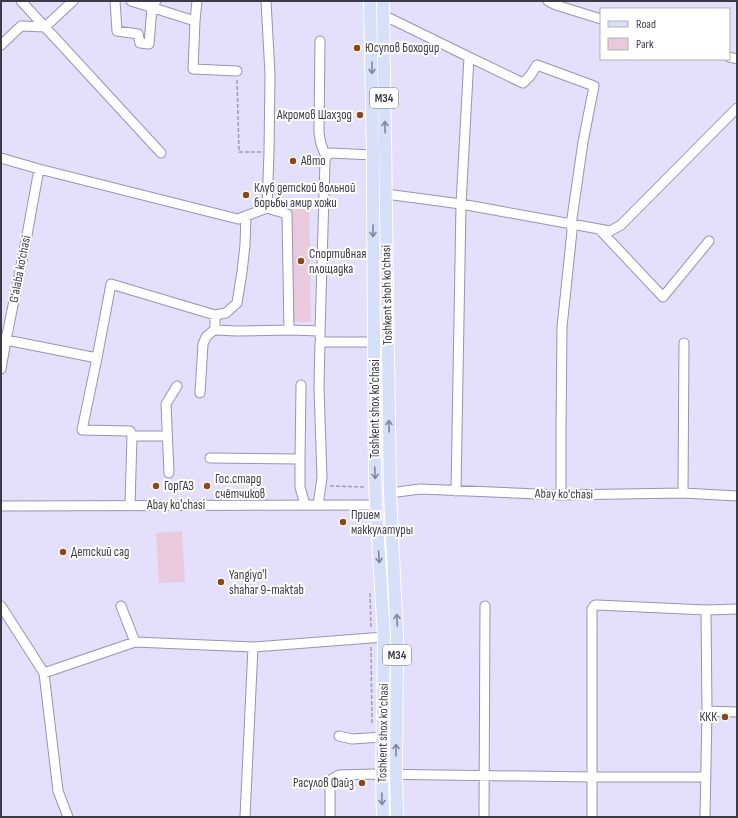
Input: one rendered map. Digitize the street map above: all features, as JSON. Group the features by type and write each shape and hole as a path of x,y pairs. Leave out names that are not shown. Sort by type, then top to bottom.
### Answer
{"main road":[{"name":"Toshkent shox ko'chasi","path":"383,1 379,155 373,192 376,499 384,637 382,775 383,817"},
{"name":"Toshkent shox ko'chasi","path":"369,4 379,155 386,194"},
{"name":"Toshkent shoh ko'chasi","path":"386,194 390,493"},
{"name":"Toshkent shox ko'chasi","path":"390,493 397,637 397,817"},
{"path":"376,499 390,493"},
{"path":"376,499 391,505"}],"street":[{"path":"21,1 160,153"},
{"path":"1,45 21,26 45,28 73,1"},
{"path":"115,1 117,32 138,34 140,44 149,44 154,4"},
{"path":"131,1 154,4 195,20"},
{"path":"197,1 193,69 237,71"},
{"path":"266,1 270,74 267,208"},
{"path":"548,1 556,5 600,19"},
{"path":"383,15 523,83 530,76 537,65 594,86 583,142 571,225 572,231 562,327 561,495"},
{"path":"318,505 322,478 319,387 326,157 319,133 320,41"},
{"path":"456,492 461,204 469,57"},
{"path":"386,194 461,204 610,231 621,225 737,108"},
{"path":"326,157 330,153 379,155"},
{"path":"1,158 238,219 267,208 287,214 289,330"},
{"name":"G’alaba ko’chasi","path":"1,369 4,339 25,246 39,169"},
{"path":"130,505 132,436 130,431 82,430 111,284 215,316 226,313 237,303 243,258 246,216"},
{"path":"600,230 663,297 709,241"},
{"path":"200,393 203,344 206,337 214,329 215,316"},
{"path":"214,329 237,331 289,330 320,332"},
{"path":"4,339 97,358"},
{"path":"320,342 374,342"},
{"path":"683,494 684,343"},
{"path":"301,385 300,487 305,505"},
{"path":"169,473 166,404 177,386"},
{"path":"132,436 167,436"},
{"path":"210,458 300,459"},
{"name":"Abay ko'chasi","path":"390,493 420,489 456,492 561,495 683,494 737,496"},
{"name":"Abay ko'chasi","path":"1,506 318,505 376,499"},
{"path":"592,817 593,607 597,605 706,610 737,609"},
{"path":"1,606 44,673 58,791 68,817"},
{"path":"121,606 135,642"},
{"path":"484,606 484,815"},
{"path":"705,817 707,711 706,610"},
{"path":"44,673 135,642 253,647 384,637"},
{"path":"245,817 253,647"},
{"path":"707,711 737,712"},
{"path":"339,736 352,739 383,737"},
{"path":"330,817 330,784 332,779 339,775 706,777"}],"path":[{"path":"237,71 239,152 269,152"}],"green space":[{"name":"Спортивная площадка","path":"291,199 309,199 311,322 293,322"},
{"path":"182,531 185,582 159,583 156,533"}],"place":[{"name":"Юсупов Боходир","path":"357,48"},
{"name":"Акромов Шахзод","path":"360,115"},
{"name":"Авто","path":"293,161"},
{"name":"Клуб детской вольной борьбы амир хожи","path":"246,195"},
{"name":"Спортивная площадка","path":"301,261"},
{"name":"ГорГАЗ","path":"156,486"},
{"name":"Гос.стард счётчиков","path":"207,486"},
{"name":"Прием маккулатуры","path":"343,522"},
{"name":"Детский сад","path":"63,552"},
{"name":"Yangiyo'l shahar 9-maktab","path":"221,582"},
{"name":"ККК","path":"725,717"},
{"name":"Расулов Файз","path":"362,783"}]}
